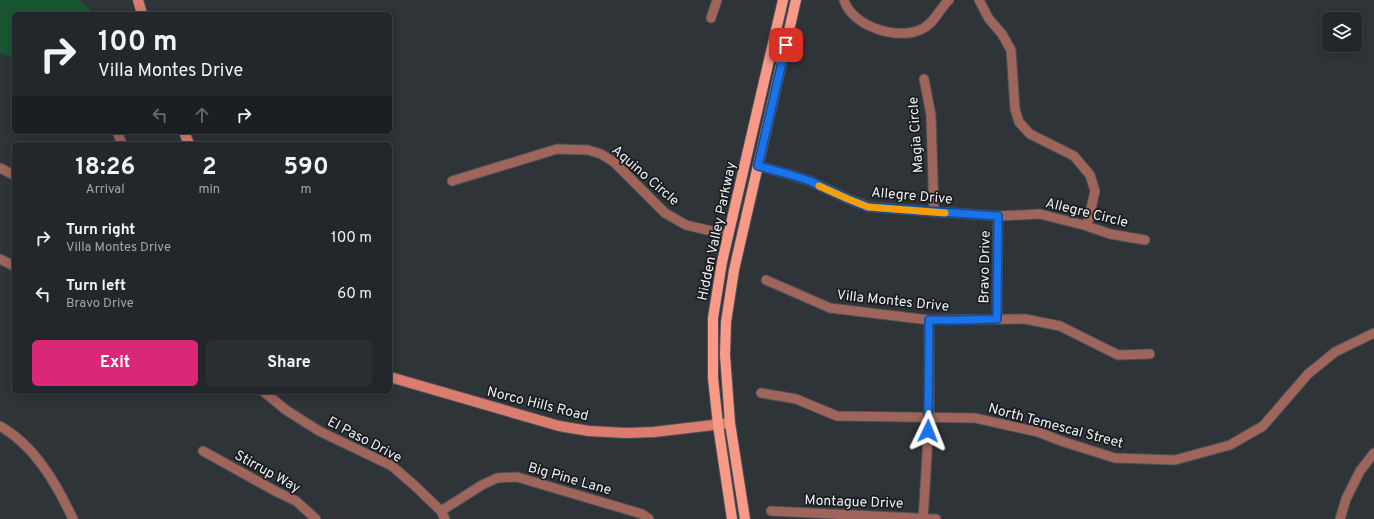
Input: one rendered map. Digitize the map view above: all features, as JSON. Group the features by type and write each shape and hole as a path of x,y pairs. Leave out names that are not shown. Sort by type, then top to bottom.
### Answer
{"main road":[{"name":"Hidden Valley Parkway","path":"732,519 718,425 713,378 714,318 717,288 728,235 783,0"},
{"name":"Hidden Valley Parkway","path":"745,519 730,423 725,356 726,322 734,270 796,0"}],"street":[{"path":"138,0 141,12"},
{"path":"711,18 717,0"},
{"path":"844,0 852,14 862,22 873,28 902,34 914,33 932,23 949,0"},
{"path":"979,0 989,19 1002,34 1011,50 1016,109 1019,122 1030,134 1074,156 1090,175 1095,191 1087,226"},
{"name":"Magia Circle","path":"924,79 931,115 934,212"},
{"name":"Aquino Circle","path":"452,181 557,149 588,150 601,154 614,162 665,213 686,225 728,235"},
{"name":"Allegre Drive","path":"758,166 810,181 868,207 998,216"},
{"path":"0,168 12,174"},
{"name":"Allegre Circle","path":"998,216 1040,214 1087,226 1110,234 1145,240"},
{"name":"Bravo Drive","path":"997,319 998,216"},
{"path":"0,260 12,265"},
{"name":"Villa Montes Drive","path":"766,280 830,308 929,320 1025,319 1060,326 1118,355 1150,354"},
{"path":"923,518 929,417 929,320"},
{"name":"North Temescal Street","path":"761,394 796,399 837,416 975,418 1038,432 1115,458 1175,460 1230,445 1263,426 1308,374 1335,352 1374,333"},
{"name":"Norco Hills Road","path":"392,378 559,426 589,431 626,433 654,432 730,423"},
{"name":"El Paso Drive","path":"266,394 286,410 319,431 392,466 414,485 442,515"},
{"path":"0,426 26,446 44,467 73,519"},
{"name":"Stirrup Way","path":"203,451 296,501 316,519"},
{"path":"1340,519 1346,499 1360,471 1374,453"},
{"name":"Big Pine Lane","path":"442,515 482,485 497,478 517,477 642,514 649,519"},
{"name":"Montague Drive","path":"771,511 936,519"}],"green space":[{"path":"0,0 79,0 93,12 12,12 12,56 0,53"}],"slow traffic":[{"path":"819,186 868,207 945,213"}],"route":[{"path":"786,45 758,166 810,181 868,207 998,216 997,319 929,320 928,431"}]}
